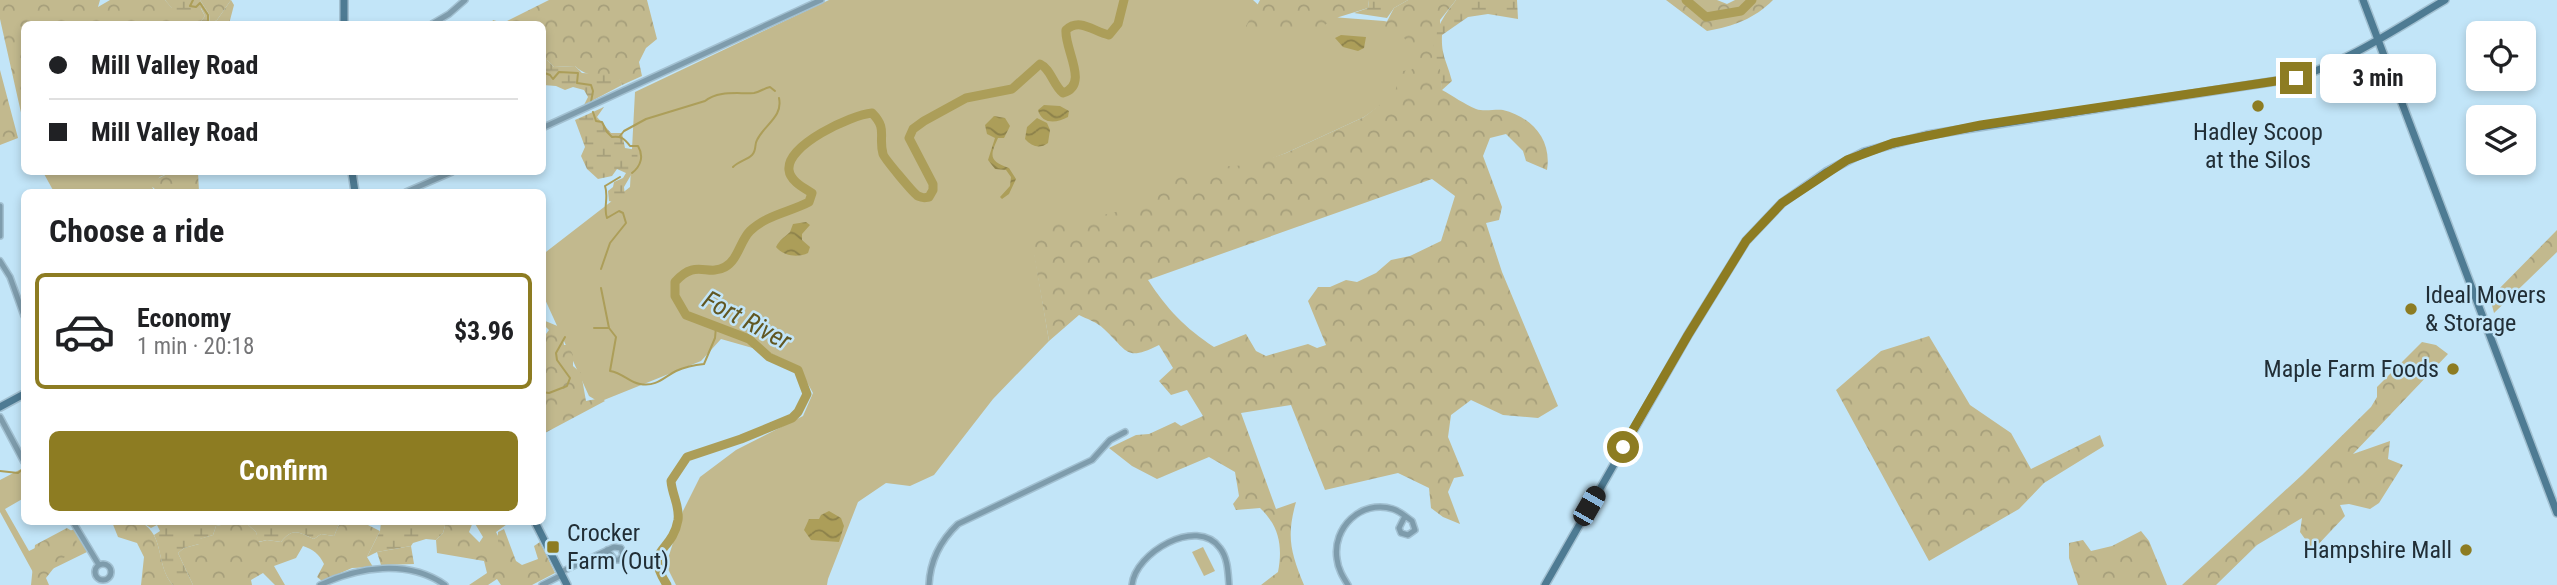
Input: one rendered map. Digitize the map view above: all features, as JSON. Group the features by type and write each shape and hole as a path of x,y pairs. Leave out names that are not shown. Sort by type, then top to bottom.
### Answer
{"street":[{"path":"344,0 344,21"},
{"path":"437,21 465,0"},
{"path":"546,126 821,0"},
{"path":"2363,0 2557,513"},
{"path":"1545,585 1610,469 1746,241 1782,203 1847,160 1893,143 1968,128 2282,81 2323,68 2445,0"},
{"path":"413,189 445,175"},
{"path":"0,206 0,236"},
{"path":"0,261 10,277 21,308"},
{"path":"0,407 21,396"},
{"path":"0,417 21,456"},
{"path":"929,585 934,556 942,541 958,524 1089,461 1109,441 1125,432"},
{"path":"1348,585 1339,569 1336,552 1339,534 1346,523 1359,513 1375,508 1391,509 1405,516"},
{"path":"76,525 99,565"},
{"path":"537,525 567,585"},
{"path":"1132,585 1141,562 1151,553 1181,538 1198,535 1212,540 1220,548 1226,561 1229,585"},
{"path":"542,585 607,550"},
{"path":"320,585 348,575 395,569 417,571 445,585"}],"green space":[{"path":"0,0 100,0 98,7 110,0 165,0 172,8 200,7 205,16 201,21 21,21 21,113 0,19"},
{"path":"165,0 200,0 209,14 210,21 201,21 205,16 201,8 196,14 181,19"},
{"path":"200,0 231,0 217,20 210,21 209,14"},
{"path":"231,0 234,5 230,21 215,21"},
{"path":"549,0 647,0 657,39 646,48 639,62 642,76 622,85 617,75 590,74 575,66 554,67 546,60 546,21 507,21"},
{"path":"829,0 1253,0 1266,12 1384,21 1408,26 1426,73 1364,117 1286,153 1034,251 1049,341 993,399 934,475 910,486 886,483 858,502 827,585 676,585 666,565 683,511 700,477 736,450 803,416 813,393 798,366 770,353 721,339 701,361 599,402 589,396 546,302 546,252 630,187 635,92"},
{"path":"1260,0 1369,0 1368,8 1339,17 1319,28 1301,22 1282,36 1274,30 1259,30 1246,44 1246,26"},
{"path":"1369,0 1408,0 1394,8 1387,18 1354,13 1368,8"},
{"path":"1408,0 1456,0 1440,20 1442,90 1476,109 1513,113 1531,124 1543,140 1548,159 1547,170 1526,161 1523,151 1506,134 1490,138 1483,156 1502,207 1499,220 1486,223 1502,272 1558,406 1538,418 1503,415 1471,400 1451,415 1448,437 1464,476 1454,478 1448,492 1460,524 1431,508 1429,488 1398,473 1325,490 1291,405 1241,413 1276,509 1296,502 1291,525 1291,545 1304,585 1261,585 1278,572 1280,545 1272,522 1260,508 1236,510 1233,504 1239,496 1235,472 1209,457 1157,479 1132,466 1109,448 1136,435 1149,434 1175,422 1181,426 1203,416 1187,390 1171,395 1159,381 1173,368 1159,345 1139,353 1128,352 1101,327 1079,315 1049,341 1032,243 1034,224 1045,234 1049,214 1065,224 1141,206 1150,198 1161,180 1214,167 1251,165 1286,153 1364,117 1394,94 1402,71 1411,70 1421,62 1400,32 1381,33 1394,8","holes":["1432,179 1455,196 1441,241 1410,256 1391,260 1376,273 1357,282 1346,280 1330,287 1318,287 1308,301 1326,345 1317,348 1308,344 1266,356 1256,351 1246,334 1214,347 1177,317 1148,280"]},
{"path":"1456,0 1517,0 1518,19 1488,14 1468,17 1442,35 1443,54 1452,81 1442,90 1440,69 1432,62 1434,43 1441,22"},
{"path":"1666,0 1717,0 1727,4 1735,0 1773,0 1743,21 1707,31"},
{"path":"546,60 554,67 575,66 582,73 618,75 622,85 584,105 588,97 584,90 573,87 565,90 546,85"},
{"path":"0,70 18,138 0,145"},
{"path":"604,107 597,117 611,133 622,133 625,148 637,150 638,163 624,187 626,206 609,201 608,191 614,182 623,178 626,173 617,169 612,176 598,179 587,169 581,156 585,147 575,120"},
{"path":"45,175 164,175 151,186 154,189 52,189"},
{"path":"165,175 198,175 199,189 154,189 147,184"},
{"path":"2557,230 2557,252 2494,313 2490,298"},
{"path":"546,321 567,330 563,337 564,345 568,345 573,355 573,366 581,373 586,401 601,398 605,401 546,432 546,334 549,330"},
{"path":"1929,336 1970,405 2011,433 2031,469 2100,435 2104,446 2044,483 2019,509 1929,561 1836,390 1881,351"},
{"path":"2422,342 2436,345 2448,354 2353,454 2390,441 2388,459 2403,465 2379,503 2370,509 2349,504 2340,505 2345,516 2313,550 2300,532 2302,518 2257,545 2216,585 2182,585 2302,475 2371,407 2377,397 2377,387"},
{"path":"21,469 21,500 5,509 29,551 74,529 87,552 42,574 40,585 0,512 0,480"},
{"path":"113,525 145,525 149,528 157,543 167,577 173,585 141,585 144,557 137,543 118,537"},
{"path":"157,525 221,525 216,526 213,535 200,539 199,544 184,548 178,553 193,585 173,585 169,579 154,535 160,531"},
{"path":"248,525 256,532 259,542 281,542 289,534 296,532 314,539 321,534 334,536 339,525 368,525 380,531 367,557 373,567 352,568 322,581 317,577 324,564 316,553 303,546 296,558 274,566 285,585 275,585 263,573 251,580 252,585 193,585 178,553 184,548 199,544 199,539 213,535 216,526"},
{"path":"248,525 339,525 334,536 321,534 314,539 296,532 289,534 281,542 258,542 256,532"},
{"path":"381,525 445,525 443,533 436,540 426,539 411,546 377,552 367,557"},
{"path":"445,525 472,525 469,532 489,552 498,547 498,532 504,529 516,561 522,565 538,559 534,546 540,542 555,573 532,585 501,585 497,579 488,585 469,585 487,573 484,561 437,553 436,540 443,533"},
{"path":"476,525 506,525 496,532 515,569 503,585 479,543 483,537"},
{"path":"67,528 75,533 78,549 60,560 46,578 49,585 31,585 35,545"},
{"path":"2141,531 2149,541 2167,585 2078,585 2069,558 2069,543 2083,540 2091,551 2112,546"},
{"path":"411,546 414,564 381,565 377,552"},
{"path":"1203,547 1215,571 1204,576 1192,552"}],"water":[{"path":"1341,35 1366,37 1364,48 1358,51 1343,47 1335,38"},
{"path":"1044,105 1060,106 1069,111 1068,117 1059,121 1046,120 1038,110"},
{"path":"994,116 1005,118 1010,126 1004,138 998,138 993,158 1009,168 1016,179 1009,194 1002,199 1000,197 1010,186 1011,177 1006,170 995,169 988,160 995,138 987,134 985,125"},
{"path":"1037,118 1047,123 1050,130 1048,143 1045,145 1033,145 1025,139 1027,127"},
{"path":"806,222 810,225 802,234 802,240 810,247 808,253 791,255 776,247 790,232 793,224"},
{"path":"829,511 841,518 844,526 839,542 811,540 804,530 809,519 819,519"}],"waterway":[{"path":"193,0 190,6 196,7 200,3 208,15 208,21"},
{"name":"Fort River","path":"667,585 660,573 658,557 675,531 678,510 671,481 687,457 792,418 807,394 798,370 769,357 749,339 686,315 675,296 675,282 695,269 719,270 725,267 733,260 747,235 756,226 809,202 812,193 798,184 790,174 791,160 808,142 850,119 872,113 880,124 883,154 893,169 918,196 929,197 933,184 909,138 913,129 966,98 1012,89 1040,64 1063,93 1071,89 1075,75 1066,30 1071,26 1082,25 1109,35 1118,24 1124,0"},
{"name":"Fort River","path":"1686,0 1706,17 1741,11 1752,0"},
{"path":"546,74 553,79 559,72 578,73 577,83 591,85 591,102"},
{"path":"620,136 646,119 705,101 716,95 754,93 770,87 775,91"},
{"path":"733,167 754,153 760,134 776,115 780,105 779,98"},
{"path":"593,112 596,121 602,122 612,137 622,138 630,146 638,146 641,161 632,173"},
{"path":"601,269 610,243 626,223 623,213 619,211 607,218 606,214 605,186 620,177"},
{"path":"601,288 609,328"},
{"path":"594,328 609,328 616,337 610,371 646,385 656,383 683,368 704,364 715,338 716,327"},
{"path":"546,393 567,386 570,378 557,360 556,353 565,337"},
{"path":"0,471 18,473 21,471"}],"place":[{"name":"Hadley Scoop at the Silos","path":"2258,106"},
{"name":"Ideal Movers & Storage","path":"2411,309"},
{"name":"Maple Farm Foods","path":"2453,369"},
{"name":"Crocker Farm (Out)","path":"553,547"},
{"name":"Hampshire Mall","path":"2466,550"}],"route":[{"path":"1623,447 1746,241 1782,203 1847,160 1893,143 1981,125 2296,78"}]}
